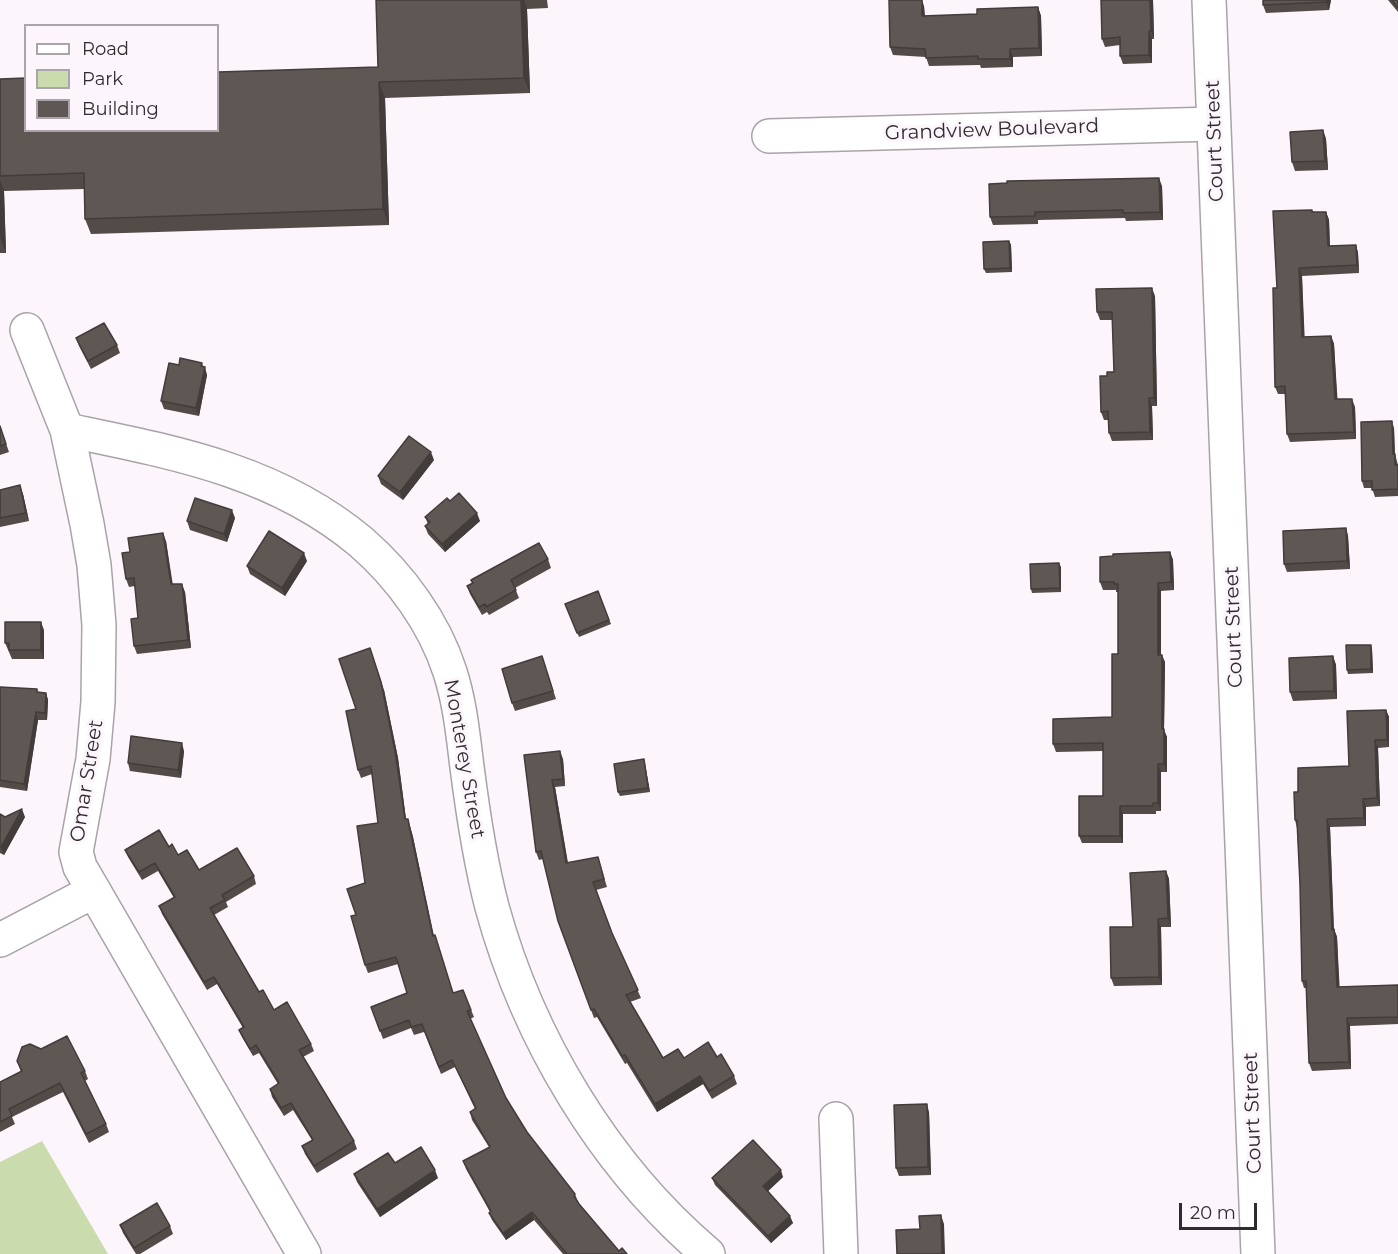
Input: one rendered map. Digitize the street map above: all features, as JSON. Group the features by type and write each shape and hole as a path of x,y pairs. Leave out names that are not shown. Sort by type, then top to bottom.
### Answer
{"street":[{"name":"Court Street","path":"1209,0 1258,1254"},
{"name":"Grandview Boulevard","path":"769,136 1214,124"},
{"name":"Omar Street","path":"27,330 66,430 89,534 99,625 97,723 76,852 80,867 304,1254"},
{"name":"Monterey Street","path":"66,430 209,462 265,484 309,507 347,532 371,552 400,583 432,632 450,672 459,710 479,849 492,906 517,981 543,1040 572,1090 614,1152 654,1202 708,1254"},
{"path":"0,940 94,891"},
{"path":"836,1119 841,1254"}],"green space":[{"path":"42,1141 108,1254 0,1254 0,1162"}],"building":[{"path":"376,0 521,0 524,78 379,82 383,209 85,219 84,173 0,176 0,79 24,78 24,132 219,132 219,72 378,67"},
{"path":"889,0 922,0 922,16 977,14 977,9 1038,7 1039,48 1010,49 1010,59 978,59 978,56 926,58 925,49 890,47"},
{"path":"1101,0 1150,0 1149,55 1120,56 1120,37 1102,39"},
{"path":"1263,0 1327,0 1326,2 1263,5"},
{"path":"1392,0 1398,0 1398,8"},
{"path":"1323,130 1325,161 1292,162 1290,132"},
{"path":"1159,178 1160,212 1123,213 1123,210 1035,212 1035,216 990,217 989,184 1007,183 1007,181"},
{"path":"1312,210 1312,212 1326,212 1328,246 1356,245 1357,265 1299,268 1302,337 1331,336 1335,399 1352,399 1354,432 1287,434 1285,386 1275,387 1273,288 1277,288 1273,211"},
{"path":"1009,241 1010,268 984,269 983,242"},
{"path":"1152,288 1154,398 1149,398 1150,432 1109,433 1108,411 1101,412 1100,376 1107,376 1107,372 1114,372 1112,312 1097,312 1096,289"},
{"path":"104,323 117,345 88,361 76,338"},
{"path":"180,358 202,363 201,366 205,367 196,408 161,401 169,363 179,365"},
{"path":"1392,421 1393,454 1395,454 1395,465 1398,465 1398,489 1372,490 1372,481 1362,481 1361,422"},
{"path":"0,426 6,444 0,446"},
{"path":"409,436 431,452 400,492 378,476"},
{"path":"20,485 26,513 0,518 0,490"},
{"path":"459,493 477,513 442,544 425,526 430,522 425,517 447,498 450,501"},
{"path":"195,498 232,510 224,534 187,521"},
{"path":"1346,528 1347,561 1284,564 1283,531"},
{"path":"269,531 304,553 282,588 247,566"},
{"path":"163,533 171,584 182,584 188,640 134,646 131,619 138,618 134,578 126,579 122,553 130,552 128,538"},
{"path":"539,543 548,559 511,580 516,590 486,607 485,604 479,607 467,586 473,583 471,580"},
{"path":"1170,552 1171,582 1158,583 1158,655 1162,655 1164,764 1158,764 1158,803 1153,803 1153,806 1120,806 1120,836 1079,836 1079,796 1103,796 1103,743 1053,744 1053,719 1112,717 1112,654 1118,654 1118,584 1100,582 1100,557 1113,556 1113,554"},
{"path":"1059,563 1060,588 1031,589 1030,564"},
{"path":"598,591 609,620 577,633 565,604"},
{"path":"5,622 41,622 41,650 9,650 9,643 5,643"},
{"path":"1346,645 1371,645 1371,669 1347,670"},
{"path":"370,648 381,682 395,751 405,819 408,819 433,936 435,935 453,993 463,990 471,1010 467,1011 506,1098 527,1132 575,1194 579,1204 619,1251 622,1248 627,1254 567,1254 532,1212 503,1233 489,1213 491,1211 463,1161 490,1147 470,1112 476,1108 452,1060 439,1067 422,1024 411,1027 409,1020 380,1031 371,1007 407,993 396,957 365,965 351,916 356,915 347,889 365,883 357,826 378,823 371,766 358,770 346,711 356,709 339,659"},
{"path":"542,656 553,691 512,703 502,669"},
{"path":"1333,656 1334,691 1290,692 1289,658"},
{"path":"0,687 37,689 37,692 46,693 45,713 36,712 24,784 0,780"},
{"path":"1386,710 1387,740 1375,740 1377,798 1363,799 1364,818 1327,819 1337,987 1398,985 1398,1017 1347,1018 1349,1062 1309,1063 1306,981 1302,981 1300,885 1297,820 1295,820 1294,792 1298,792 1298,768 1349,766 1347,711"},
{"path":"131,736 182,743 178,770 128,763"},
{"path":"560,751 563,779 552,780 566,863 598,857 604,879 593,882 612,933 638,990 626,995 663,1058 678,1049 684,1058 708,1042 717,1057 721,1054 734,1076 709,1091 700,1076 655,1104 625,1055 622,1056 594,1009 591,1010 558,921 541,851 536,852 524,755"},
{"path":"644,759 648,788 618,792 614,764"},
{"path":"22,809 1,847 0,814 5,817"},
{"path":"159,830 169,847 172,844 178,855 187,850 199,870 237,848 254,876 222,895 225,900 210,908 259,992 263,990 274,1010 287,1002 311,1044 299,1050 354,1141 314,1166 302,1146 313,1140 291,1103 281,1108 270,1089 279,1083 256,1045 250,1049 239,1030 244,1027 214,977 204,982 159,906 175,897 155,863 139,872 125,850"},
{"path":"1166,871 1168,918 1158,919 1159,977 1111,978 1110,927 1133,927 1130,873"},
{"path":"67,1036 85,1071 81,1073 106,1124 86,1134 60,1083 9,1109 12,1116 0,1122 0,1082 22,1071 17,1061 22,1047 30,1044 41,1049"},
{"path":"927,1104 928,1167 896,1168 894,1105"},
{"path":"753,1140 781,1170 763,1186 790,1216 768,1236 712,1178"},
{"path":"421,1147 435,1170 377,1209 354,1174 388,1153 395,1163"},
{"path":"157,1203 170,1226 134,1248 120,1225"},
{"path":"941,1215 942,1254 897,1254 896,1230 920,1229 919,1216"}]}
